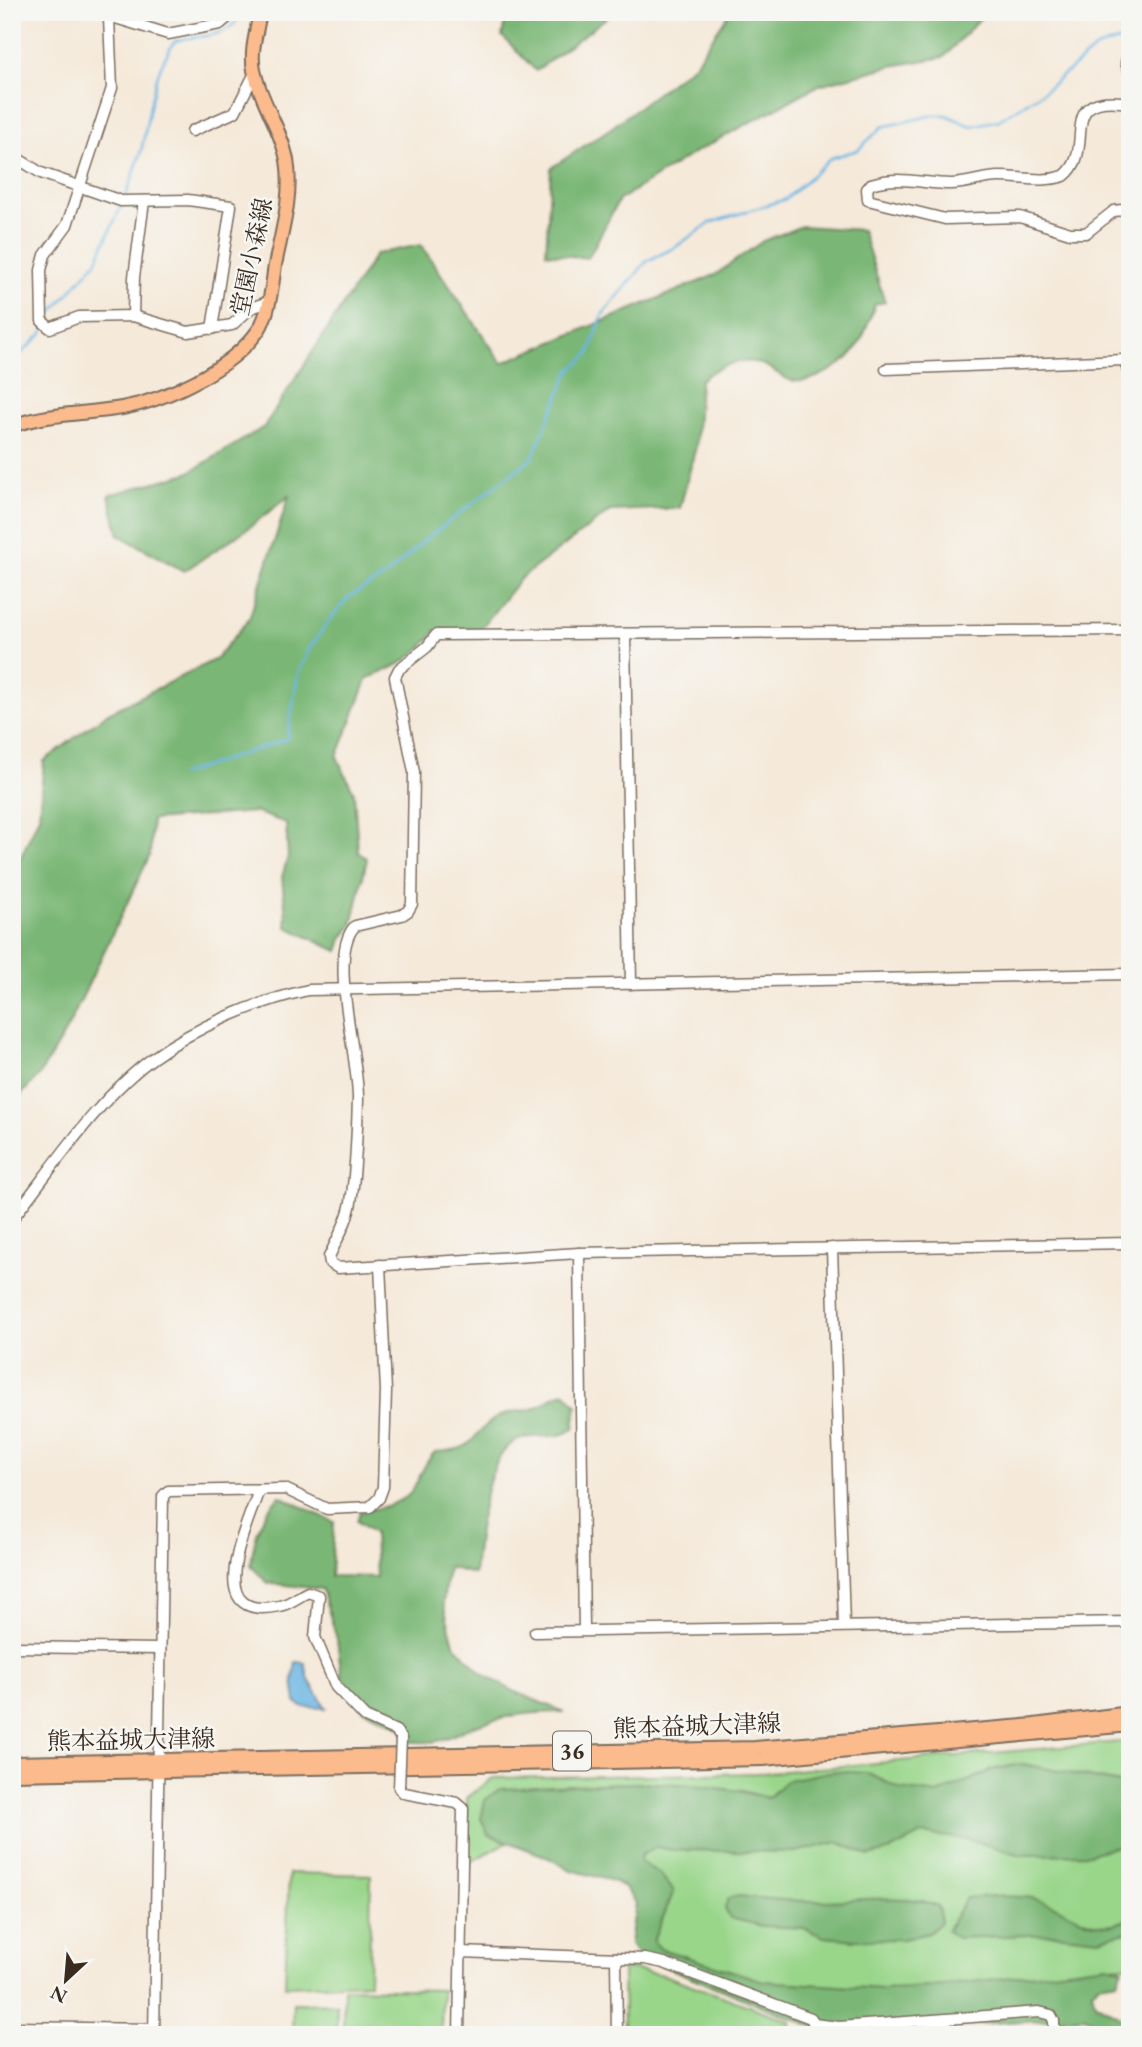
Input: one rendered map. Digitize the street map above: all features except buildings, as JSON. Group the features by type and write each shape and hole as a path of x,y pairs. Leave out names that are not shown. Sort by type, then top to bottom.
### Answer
{"main road":[{"name":"堂園小森線","path":"12,426 34,418 152,402 173,394 222,362 259,329 268,302 284,222 289,172 282,143 255,73 253,46 260,12"},
{"name":"熊本益城大津線","path":"12,1774 157,1766 755,1748 1034,1725 1130,1713"},
{"name":"熊本益城大津線","path":"12,1763 157,1766 763,1759 1130,1725"}],"street":[{"path":"96,12 169,34 220,24 234,12"},
{"path":"109,18 112,89 67,225 45,255 41,270 42,321 50,328 79,317 132,316 188,332 232,325 251,308 268,302"},
{"path":"1130,43 1126,64 1130,72"},
{"path":"192,131 235,112 255,73"},
{"path":"1130,103 1104,101 1093,103 1087,109 1080,123 1074,158 1064,176 1041,180 997,177 949,184 920,179 883,181 871,184 867,195 868,200 879,204 945,219 1020,217 1070,233 1086,233 1114,211 1130,209"},
{"path":"12,155 41,173 121,201 188,200 231,206 212,328"},
{"path":"132,316 134,277 145,201"},
{"path":"886,369 1125,360 1130,379"},
{"path":"1130,630 625,636 436,635 426,647 399,668 396,677 414,772 412,904 402,915 355,926 345,943 342,988 353,1039 358,1097 351,1203 329,1257 330,1264 338,1268 579,1253 1130,1243"},
{"path":"625,636 631,984"},
{"path":"12,1219 94,1116 151,1059 183,1039 280,997 342,988 1130,974"},
{"path":"832,1248 844,1625"},
{"path":"579,1253 584,1630"},
{"path":"12,2027 154,2032 158,1649 163,1496 168,1491 285,1489 327,1509 370,1507 379,1498 383,1487 386,1391 380,1265"},
{"path":"259,1490 233,1570 233,1587 241,1601 252,1607 281,1606 308,1592 319,1596 315,1637 336,1687 365,1717 396,1731 401,1738 399,1788 404,1793 457,1803 463,1808 459,2035"},
{"path":"535,1632 1130,1622"},
{"path":"13,1647 158,1649"},
{"path":"461,1952 616,1958 664,1963 811,2018 814,2029 1039,2012 1051,2015 1054,2035"},
{"path":"616,1958 617,2035"}],"green space":[{"path":"507,12 614,12 536,71 502,36"},
{"path":"730,12 986,12 944,57 891,66 819,85 697,151 619,200 588,258 546,253 551,168 611,128 694,65"},
{"path":"802,226 862,230 885,302 875,304 862,338 851,355 833,369 802,381 790,380 766,366 749,362 731,364 707,375 700,380 696,446 680,508 610,511 521,578 478,632 435,631 406,660 368,678 337,757 354,793 358,851 367,859 352,925 342,939 338,951 287,927 282,877 288,857 286,823 255,812 152,820 150,855 68,1027 39,1076 12,1104 12,877 39,816 44,761 106,714 216,659 249,619 289,496 247,529 184,571 119,535 109,495 188,473 264,427 376,254 421,245 502,363 715,275 763,241"},
{"path":"565,1392 577,1405 574,1429 560,1435 518,1440 506,1448 497,1462 484,1500 474,1574 448,1567 443,1603 454,1644 480,1672 515,1692 564,1712 505,1717 441,1740 407,1741 402,1728 364,1710 342,1678 337,1639 322,1589 268,1583 251,1566 256,1537 263,1519 280,1496 334,1522 331,1576 376,1577 374,1533 357,1521 360,1512 391,1505 405,1498 435,1452 466,1446 499,1416 536,1408"},
{"path":"1130,1741 1130,1785 1022,1764 995,1769 938,1794 900,1789 867,1773 776,1790 768,1798 743,1791 670,1784 548,1787 488,1834 507,1842 467,1864 467,1798 493,1778 762,1773"},
{"path":"1022,1764 1130,1785 1130,1842 1091,1854 1021,1855 966,1839 922,1834 892,1850 869,1856 838,1842 795,1852 672,1850 656,1847 641,1855 640,1862 659,1873 674,1891 653,1941 661,1949 764,1981 882,1989 932,1987 1107,1965 1123,1969 1117,1981 1098,1984 1092,1991 1095,2003 1130,2022 1130,2035 1085,2017 830,2033 640,1957 630,1944 636,1903 624,1887 613,1881 571,1870 545,1856 488,1834 481,1819 485,1800 500,1789 669,1784 702,1786 768,1798 788,1780 834,1771 867,1773 900,1789 938,1794 995,1769"},
{"path":"1130,1810 1130,1965 1014,1977 825,2006 643,1949 648,1923 620,1855 643,1830"},
{"path":"289,1873 371,1875 369,1983 285,1986"},
{"path":"739,1896 810,1901 913,1900 938,1906 941,1922 929,1933 903,1939 856,1940 824,1937 804,1928 762,1926 730,1918 725,1909 728,1898"},
{"path":"966,1898 1032,1898 1092,1923 1104,1925 1130,1918 1130,1931 1099,1939 1054,1934 957,1938 947,1931"},
{"path":"623,1968 664,1975 790,2021 790,2035 624,2035"},
{"path":"344,1988 442,1990 441,2035 343,2035"},
{"path":"293,2003 337,2004 336,2035 292,2035"}],"water":[{"path":"296,1662 305,1663 309,1680 326,1708 302,1707 296,1702 293,1679"}],"waterway":[{"path":"125,198 141,151 156,81 175,41 222,32 236,22 242,12"},
{"path":"180,775 287,739 298,674 309,649 330,619 349,597 387,575 426,539 532,458 569,372 589,354 603,314 647,261 674,248 710,223 786,199 831,158 858,150 882,127 934,115 946,115 971,126 999,120 1043,92 1096,48 1130,37"},
{"path":"46,319 96,262 122,204"},
{"path":"12,362 43,333 44,326"}]}
